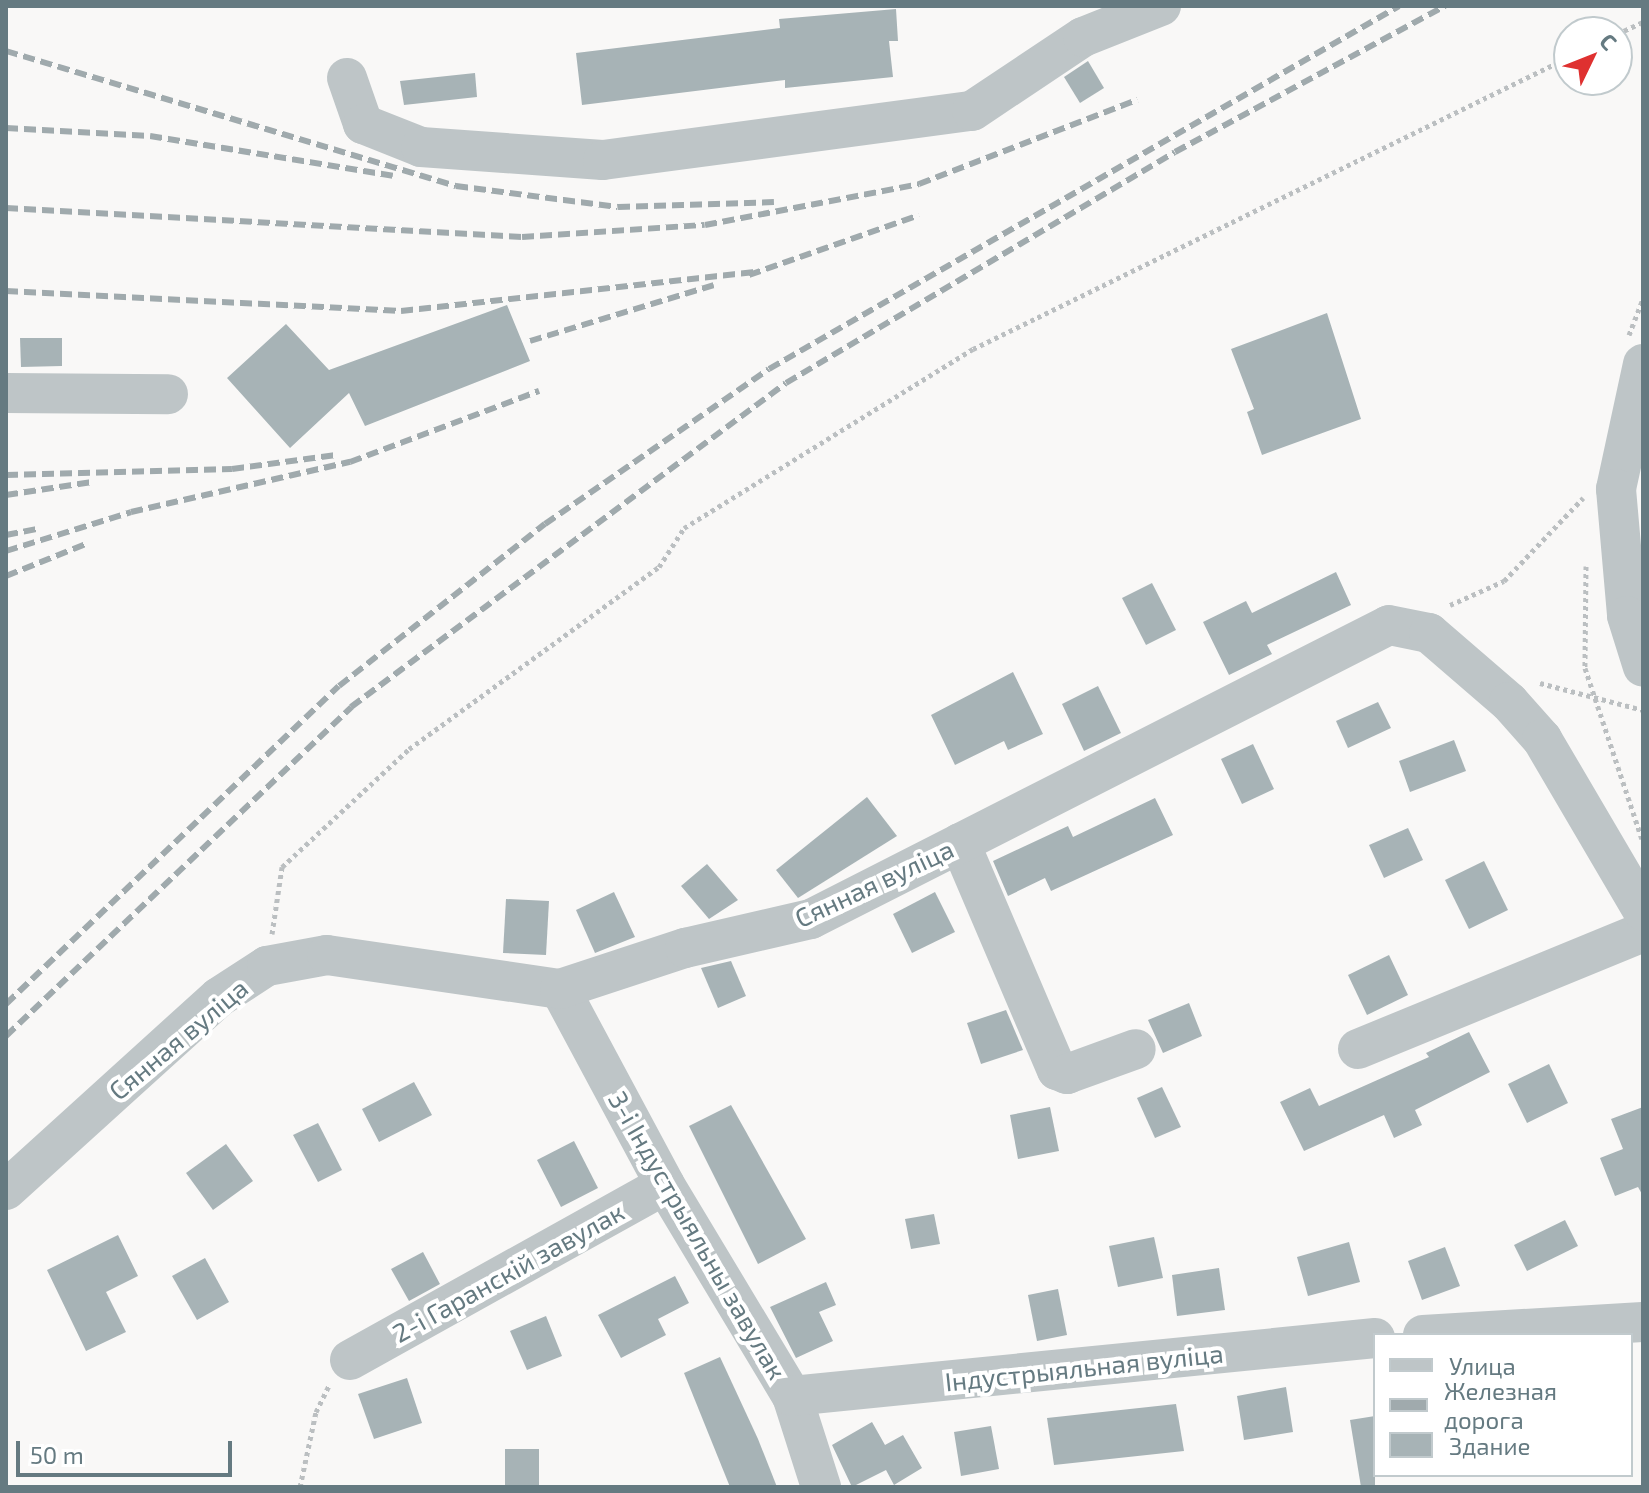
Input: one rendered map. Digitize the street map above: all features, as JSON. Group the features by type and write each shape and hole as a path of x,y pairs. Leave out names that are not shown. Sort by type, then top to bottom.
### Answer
{"street":[{"path":"347,78 363,124 421,147 603,160 972,111 1083,37 1161,6"},
{"path":"1634,356 1616,489 1627,616 1643,667"},
{"path":"6,393 168,394"},
{"path":"1407,624 1429,633 1542,739 1635,898"},
{"name":"Сянная вуліца","path":"6,1190 219,997 267,966 327,955 560,989 685,948 811,919 1389,625 1407,624"},
{"path":"960,843 1057,1070 1067,1074 1136,1049"},
{"path":"1358,1049 1643,932"},
{"name":"3-і Індустрыяльны завулак","path":"560,989 665,1185 792,1396 821,1487"},
{"name":"2-і Гаранскій завулак","path":"350,1360 665,1185"},
{"path":"1457,1333 1643,1322"},
{"name":"Індустрыяльная вуліца","path":"792,1396 1373,1338"}],"path":[{"path":"267,966 282,867 409,749 659,567 684,528 973,349 1553,65"},
{"path":"1634,356 1643,299"},
{"path":"1407,624 1504,581 1591,485 1590,501"},
{"path":"1587,549 1581,643 1595,700 1642,840 1635,898"},
{"path":"1536,682 1595,700 1643,710"},
{"path":"300,1487 316,1412 332,1379 350,1360"}],"building":[{"path":"896,9 898,41 889,41 893,77 785,88 785,80 582,105 576,53 780,28 779,19"},
{"path":"1088,61 1104,88 1080,103 1064,77"},
{"path":"475,73 477,97 404,105 400,81"},
{"path":"507,305 530,361 365,426 349,393 290,448 227,378 286,324 329,370"},
{"path":"1327,313 1361,419 1262,455 1247,412 1254,409 1231,349"},
{"path":"20,338 62,338 62,366 21,367"},
{"path":"1336,572 1351,605 1267,645 1272,654 1229,675 1203,622 1246,601 1252,613"},
{"path":"1152,583 1176,630 1146,645 1122,598"},
{"path":"1013,672 1043,734 1008,750 1004,741 955,765 931,715"},
{"path":"1098,686 1121,733 1084,751 1062,704"},
{"path":"1378,702 1391,728 1348,748 1336,721"},
{"path":"1454,740 1466,771 1410,792 1399,761"},
{"path":"1253,744 1274,789 1242,804 1221,759"},
{"path":"867,797 897,836 798,898 776,870"},
{"path":"1155,798 1173,835 1051,891 1045,878 1008,896 993,861 1068,826 1073,837"},
{"path":"1408,828 1423,860 1384,878 1369,845"},
{"path":"1484,861 1508,910 1469,929 1445,880"},
{"path":"707,864 738,900 709,919 681,886"},
{"path":"614,892 635,937 595,953 576,910"},
{"path":"935,892 955,932 912,953 893,914"},
{"path":"506,899 549,901 546,955 503,953"},
{"path":"1389,955 1408,995 1367,1015 1348,975"},
{"path":"731,961 746,996 718,1008 701,968"},
{"path":"1189,1003 1202,1036 1163,1053 1148,1020"},
{"path":"1006,1010 1023,1050 981,1064 967,1023"},
{"path":"1469,1032 1490,1072 1415,1110 1422,1125 1394,1138 1384,1115 1304,1151 1280,1102 1310,1088 1319,1106 1429,1057 1426,1053"},
{"path":"1549,1064 1568,1103 1527,1123 1508,1084"},
{"path":"414,1082 432,1115 379,1142 362,1109"},
{"path":"1162,1087 1181,1127 1155,1138 1137,1098"},
{"path":"731,1105 806,1239 758,1264 689,1126"},
{"path":"1050,1107 1059,1151 1018,1159 1010,1115"},
{"path":"1643,1107 1643,1196 1638,1187 1615,1196 1600,1158 1623,1149 1611,1119"},
{"path":"318,1123 342,1170 318,1182 293,1135"},
{"path":"574,1141 598,1188 561,1207 537,1160"},
{"path":"226,1144 253,1181 213,1210 186,1173"},
{"path":"934,1214 940,1244 911,1249 905,1219"},
{"path":"1565,1220 1578,1246 1527,1271 1514,1245"},
{"path":"118,1235 138,1276 106,1292 126,1332 86,1351 47,1270"},
{"path":"1154,1237 1163,1278 1118,1287 1109,1246"},
{"path":"1349,1242 1360,1282 1308,1296 1297,1257"},
{"path":"1445,1247 1460,1286 1422,1300 1408,1261"},
{"path":"423,1252 440,1284 409,1301 391,1269"},
{"path":"205,1258 229,1302 197,1320 172,1276"},
{"path":"1219,1268 1225,1310 1177,1316 1172,1275"},
{"path":"675,1276 689,1303 658,1319 666,1335 621,1358 598,1315"},
{"path":"826,1282 836,1305 819,1312 833,1341 796,1358 770,1307"},
{"path":"1058,1289 1067,1335 1037,1341 1028,1295"},
{"path":"546,1316 562,1356 527,1370 510,1331"},
{"path":"720,1357 777,1487 730,1487 684,1373"},
{"path":"407,1378 422,1423 374,1439 358,1394"},
{"path":"1286,1387 1293,1432 1244,1440 1237,1396"},
{"path":"1176,1404 1184,1451 1054,1465 1047,1418"},
{"path":"1373,1416 1375,1487 1361,1487 1350,1420"},
{"path":"872,1422 885,1445 903,1435 922,1468 894,1485 886,1470 852,1487 832,1445"},
{"path":"991,1426 999,1469 961,1476 954,1432"},
{"path":"505,1449 539,1449 539,1487 505,1487"}],"railway":[{"path":"6,1004 339,686 545,524 769,369 1399,6"},
{"path":"6,1036 351,707 786,383 1175,152 1445,6"},
{"path":"6,51 456,186 618,207 774,202"},
{"path":"6,208 522,237 705,225 919,184 1137,100"},
{"path":"6,128 150,136 393,176"},
{"path":"749,275 919,215"},
{"path":"6,291 401,311 757,272"},
{"path":"530,341 714,285"},
{"path":"6,551 131,512 350,462 539,391"},
{"path":"6,475 232,469 336,455"},
{"path":"6,495 92,482"},
{"path":"6,535 37,529"},
{"path":"6,576 88,543"}]}
